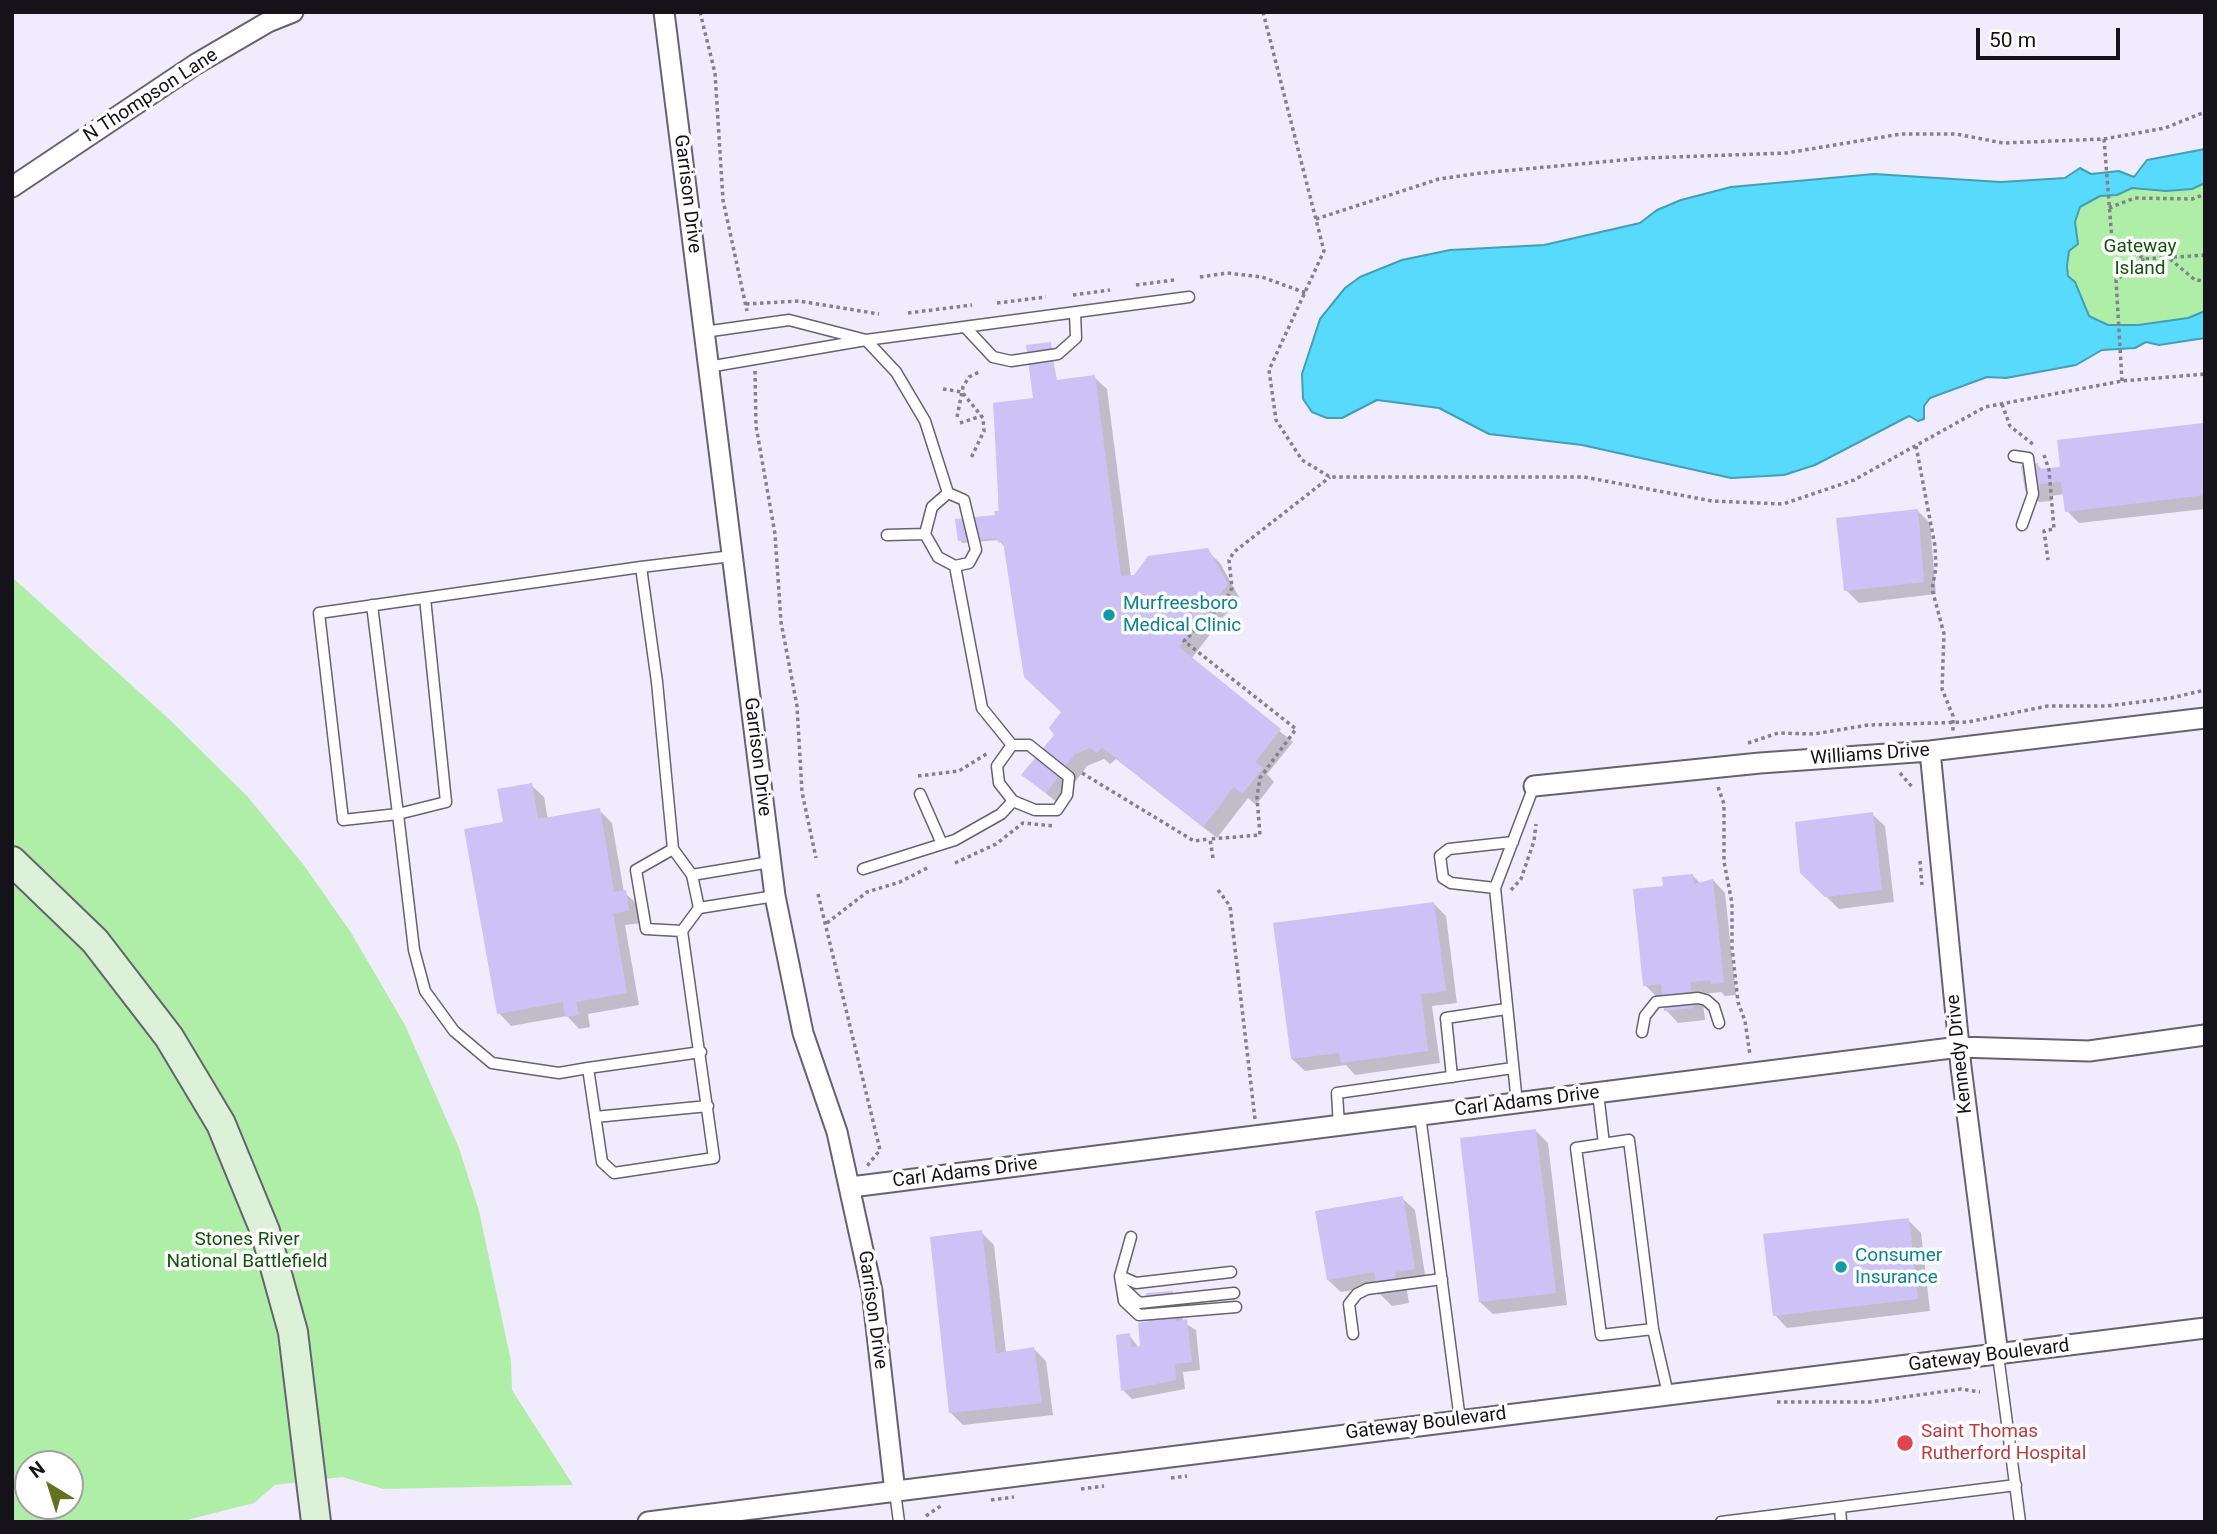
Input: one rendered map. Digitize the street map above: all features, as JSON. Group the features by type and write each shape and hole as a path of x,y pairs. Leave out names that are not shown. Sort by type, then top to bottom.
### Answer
{"main road":[{"path":"12,861 95,941 169,1037 222,1124 265,1231 293,1332 316,1522"}],"street":[{"name":"N Thompson Lane","path":"12,187 196,64 268,22 293,12"},
{"name":"Garrison Drive","path":"664,12 775,897 803,1033 837,1132 872,1291 895,1492"},
{"name":"Williams Drive","path":"1534,786 1760,763 1930,751 2205,718"},
{"name":"Kennedy Drive","path":"1930,751 1959,1047 1998,1355"},
{"name":"Carl Adams Drive","path":"851,1187 1959,1047 2089,1051 2205,1035"},
{"name":"Gateway Boulevard","path":"648,1522 2205,1328"}],"lane":[{"path":"708,367 866,340 1189,298"},
{"path":"965,327 993,357 1011,361 1058,354 1076,338 1075,313"},
{"path":"704,332 789,320 866,340 895,372 925,421 948,493 964,500 976,550 969,563 955,566 938,557 925,534 932,507 948,493"},
{"path":"2014,456 2028,458 2034,495 2022,525"},
{"path":"887,536 925,534"},
{"path":"425,598 446,802 397,814 343,820 319,613 641,567 732,556"},
{"path":"955,566 982,708 1012,745"},
{"path":"641,567 657,682 673,849 692,875 699,908"},
{"path":"372,606 414,950 425,991 454,1031 492,1063 559,1073 701,1052"},
{"path":"1012,745 1029,745 1069,777 1067,795 1057,810 1035,810 1013,801 999,783 996,766 1012,745"},
{"path":"1517,1103 1506,1009 1500,891 1513,842 1534,786"},
{"path":"920,794 942,844"},
{"path":"863,869 942,844 1001,814 1013,801"},
{"path":"1500,891 1451,883 1443,878 1440,856 1449,849 1513,842"},
{"path":"673,849 636,870 646,929 682,932"},
{"path":"692,875 770,862"},
{"path":"588,1068 602,1162 614,1173 714,1158 682,932 699,908 775,897"},
{"path":"1642,1032 1645,1016 1656,1002 1698,998 1706,1000 1714,1007 1719,1023"},
{"path":"1452,1077 1446,1018 1506,1009"},
{"path":"1339,1126 1336,1093 1513,1068"},
{"path":"1598,1093 1604,1144"},
{"path":"595,1117 708,1106"},
{"path":"1420,1115 1460,1420"},
{"path":"1653,1329 1601,1335 1577,1148 1629,1140 1653,1329 1668,1394"},
{"path":"1131,1237 1121,1281 1124,1301 1139,1315 1236,1307"},
{"path":"1121,1281 1136,1283 1231,1272"},
{"path":"1353,1334 1349,1304 1357,1294 1367,1289 1442,1279"},
{"path":"1121,1281 1139,1303 1234,1293"},
{"path":"1998,1355 2020,1522"},
{"path":"1721,1522 2015,1485"},
{"path":"895,1492 898,1522"},
{"path":"1840,1507 1841,1522"}],"path":[{"path":"700,12 715,73 723,200 747,311"},
{"path":"1264,12 1324,251 1273,359 1269,370 1270,383 1276,420 1302,460 1329,477 1584,477 1712,501 1783,504 1854,480 1985,407 2122,381 2205,374"},
{"path":"1316,219 1439,179 1495,171 1645,158 1786,153 1901,134 1956,134 2003,143 2104,139 2165,128 2205,112"},
{"path":"2104,139 2112,240 2145,259"},
{"path":"2109,208 2135,198 2192,199 2205,194"},
{"path":"2122,381 2116,280 2145,259 2205,255"},
{"path":"2168,257 2195,280 2205,281"},
{"path":"1200,277 1227,273 1262,277 1306,293"},
{"path":"1136,285 1174,280"},
{"path":"1073,295 1110,290"},
{"path":"997,303 1046,297"},
{"path":"746,304 799,301 879,314"},
{"path":"908,313 972,305"},
{"path":"755,371 756,426 775,534 781,622 797,706 802,792 816,858"},
{"path":"957,417 962,392 970,377 981,371"},
{"path":"943,388 962,392 982,415 984,431 971,458"},
{"path":"960,424 982,415"},
{"path":"1916,446 1935,546 1934,605 1944,635 1942,689 1952,722 1953,748"},
{"path":"1080,772 1194,841 1260,835 1257,797 1260,778 1296,729 1184,642 1224,603 1232,588 1229,560 1234,552 1329,477"},
{"path":"1738,745 1778,733 1814,734 1868,725 1979,720 2048,706 2107,706 2172,698 2205,690"},
{"path":"918,776 959,771 992,750"},
{"path":"1889,770 1902,773 1913,786 1915,800"},
{"path":"1728,784 1716,785 1724,804 1724,862 1732,903 1732,947 1738,1002 1745,1021 1750,1060"},
{"path":"1500,891 1521,879 1534,841 1536,820"},
{"path":"955,863 996,844 1023,823 1042,827 1060,824"},
{"path":"1210,839 1213,858"},
{"path":"1920,856 1923,889"},
{"path":"827,923 867,892 900,882 927,868"},
{"path":"1218,890 1230,906 1255,1121"},
{"path":"818,894 827,923 838,988 855,1058 865,1081 880,1150 851,1187"},
{"path":"1775,1402 1870,1402 1961,1389 1980,1392"},
{"path":"1168,1478 1191,1475"},
{"path":"1078,1489 1108,1486"},
{"path":"982,1500 1003,1500 1026,1494"},
{"path":"926,1516 942,1505"}],"green space":[{"name":"Gateway Island","path":"2205,183 2205,311 2188,318 2138,325 2108,325 2088,316 2075,282 2068,276 2067,266 2069,251 2078,243 2075,222 2080,207 2100,196 2117,195 2132,188 2166,191 2192,189"},
{"name":"Stones River National Battlefield","path":"12,577 170,720 247,796 303,864 350,931 405,1025 459,1148 479,1211 511,1361 512,1390 573,1485 383,1489 342,1477 275,1485 254,1503 179,1522 12,1522"}],"water":[{"path":"2205,149 2205,183 2192,189 2166,191 2132,188 2117,195 2100,196 2080,207 2075,222 2078,244 2069,251 2067,266 2068,276 2075,282 2089,316 2108,325 2138,325 2188,318 2205,311 2205,338 2159,345 2146,342 2135,348 2102,350 2076,365 2006,378 1987,377 1930,398 1924,406 1924,419 1918,421 1909,416 1815,465 1784,475 1731,478 1582,445 1489,434 1439,408 1377,400 1342,418 1327,418 1312,412 1303,399 1302,374 1320,319 1345,288 1360,277 1402,260 1450,250 1544,245 1640,223 1657,210 1681,200 1731,187 1874,174 2001,182 2065,178 2080,168 2091,174 2119,171 2134,177 2147,160"}],"building":[{"name":"Murfreesboro Medical Clinic","path":"1051,342 1056,380 1095,375 1121,576 1134,575 1148,556 1208,548 1228,584 1179,647 1281,729 1255,762 1263,768 1242,794 1234,787 1203,827 1102,747 1097,753 1090,748 1075,754 1046,793 1021,775 1054,735 1049,728 1061,712 1024,677 1003,542 998,543 997,538 958,541 955,519 995,515 994,511 999,511 993,403 1033,398 1026,345"},
{"path":"2203,423 2205,495 2065,512 2061,482 2040,484 2040,489 2025,491 2021,466 2038,463 2039,469 2060,467 2057,440"},
{"path":"1918,509 1924,582 1844,591 1836,518"},
{"path":"532,783 538,819 600,808 614,892 626,890 629,911 613,913 627,993 576,1002 579,1015 565,1017 563,1002 497,1014 464,829 503,822 497,789"},
{"path":"1873,812 1882,890 1825,897 1800,873 1795,822"},
{"path":"1693,874 1694,884 1713,879 1724,983 1711,984 1710,980 1690,982 1693,1008 1664,1011 1661,984 1643,986 1633,889 1663,886 1662,877"},
{"path":"1434,902 1446,991 1421,994 1428,1051 1341,1063 1339,1053 1291,1059 1273,923"},
{"path":"1536,1129 1556,1293 1479,1302 1460,1138"},
{"path":"1403,1196 1415,1269 1395,1272 1398,1291 1378,1295 1374,1272 1327,1280 1315,1211"},
{"name":"Consumer Insurance","path":"1909,1218 1918,1299 1773,1316 1763,1234"},
{"path":"982,1230 996,1353 1034,1347 1042,1403 949,1413 930,1237"},
{"path":"1173,1291 1176,1321 1187,1319 1192,1362 1175,1364 1176,1380 1121,1391 1116,1335 1130,1333 1131,1347 1140,1346 1138,1323 1149,1321 1146,1293"}],"place":[{"name":"Murfreesboro Medical Clinic","path":"1109,615"},
{"name":"Consumer Insurance","path":"1841,1267"},
{"name":"Saint Thomas Rutherford Hospital","path":"1905,1443"}]}
